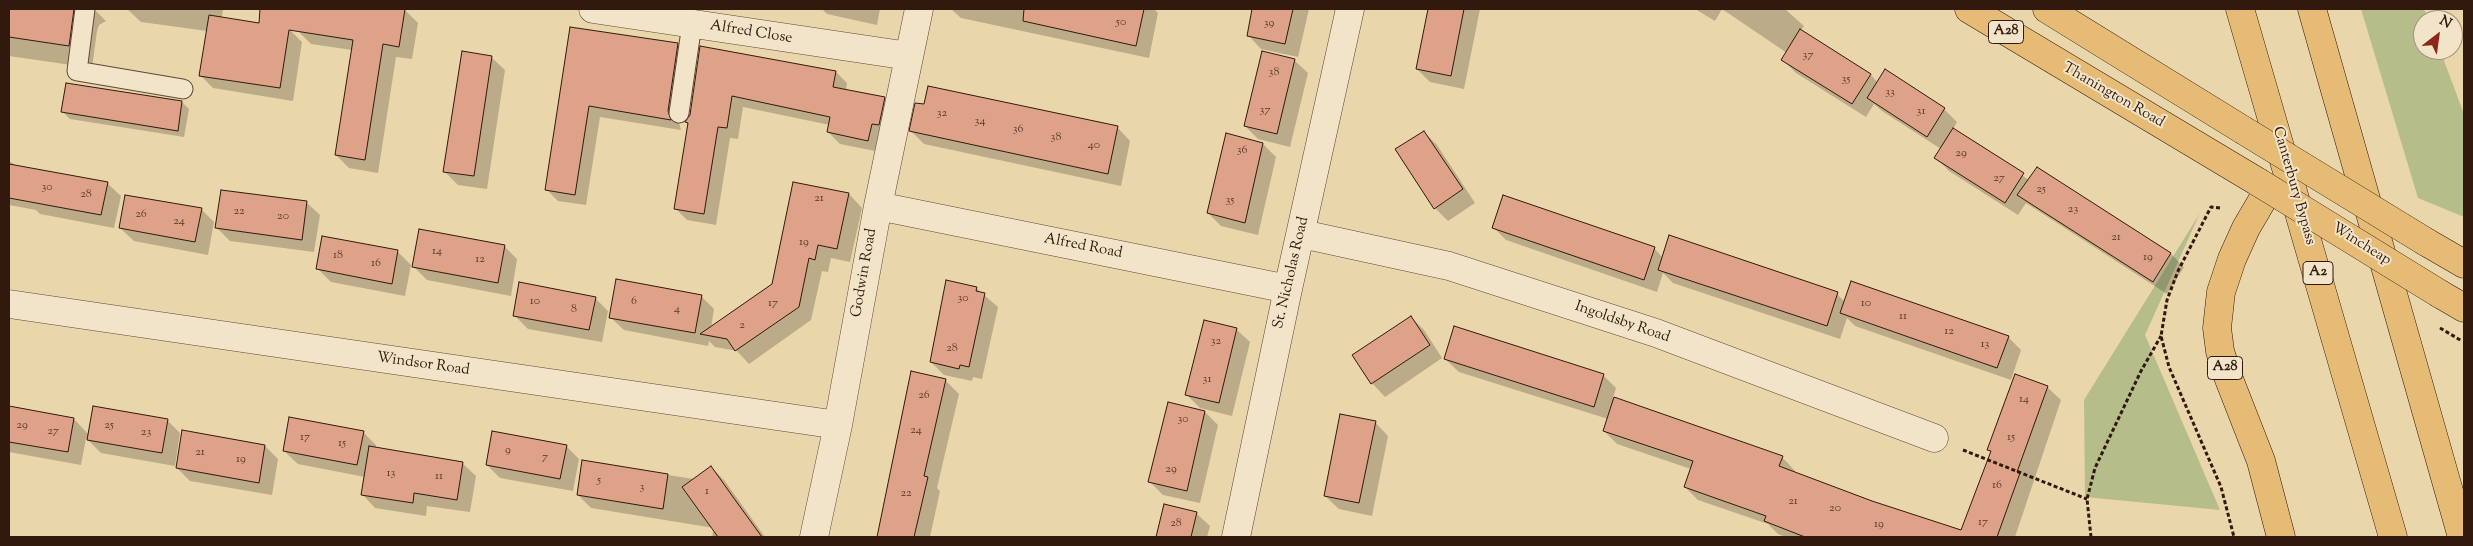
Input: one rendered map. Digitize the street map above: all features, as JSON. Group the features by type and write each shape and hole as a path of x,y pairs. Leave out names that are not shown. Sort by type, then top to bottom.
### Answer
{"highway":[{"name":"Thanington Road","path":"1969,9 2264,190"},
{"path":"2007,9 2043,55"},
{"path":"2047,9 2289,159 2464,264"},
{"name":"Canterbury Bypass","path":"2240,9 2393,537"},
{"path":"2312,9 2462,537"},
{"name":"A28","path":"2281,537 2261,461 2225,366 2217,328 2221,292 2232,259 2264,190 2289,159"},
{"name":"Wincheap","path":"2264,190 2464,308"}],"street":[{"name":"Alfred Close","path":"593,9 908,56"},
{"name":"Godwin Road","path":"814,537 838,425 878,206 919,9"},
{"name":"St. Nicholas Road","path":"1236,537 1288,289 1302,234 1350,9"},
{"name":"Alfred Road","path":"878,206 1288,289"},
{"name":"Ingoldsby Road","path":"1302,234 1458,269 1656,333 1934,438"},
{"name":"Windsor Road","path":"9,304 838,425"}],"lane":[{"path":"85,9 76,71 183,89"},
{"path":"678,113 692,24"}],"path":[{"path":"2091,537 2087,500 2095,468 2141,370 2161,336"},
{"path":"1934,438 2087,500"}],"green space":[{"path":"2361,9 2424,9 2413,10 2413,60 2444,60 2464,114 2464,217 2418,198"},
{"path":"2200,213 2145,335 2220,510 2085,497 2084,400"}],"building":[{"path":"9,9 74,9 69,46 9,37"},
{"path":"260,9 405,9 399,47 383,44 365,160 335,155 353,40 289,30 280,88 199,76 209,15 259,23"},
{"path":"1024,9 1144,9 1136,46 1023,21"},
{"path":"1252,9 1293,9 1285,44 1247,36"},
{"path":"1428,9 1464,9 1451,76 1416,69"},
{"path":"570,27 678,43 668,111 671,120 589,106 575,195 545,190"},
{"path":"1800,29 1871,74 1852,104 1781,60"},
{"path":"700,46 836,71 833,87 885,97 879,125 872,124 868,141 827,132 830,117 732,96 727,128 718,127 704,214 674,209 688,123 685,122 690,115"},
{"path":"462,51 492,56 474,176 443,172"},
{"path":"1262,51 1295,59 1277,134 1244,126"},
{"path":"1885,69 1945,108 1927,137 1867,98"},
{"path":"66,83 182,101 178,131 61,112"},
{"path":"928,86 1118,126 1108,174 909,131 915,103 924,104"},
{"path":"1953,128 2024,173 2005,203 1934,158"},
{"path":"1424,131 1463,189 1434,209 1395,149"},
{"path":"1226,133 1263,143 1245,223 1207,213"},
{"path":"9,164 108,182 101,215 9,198"},
{"path":"2037,167 2171,253 2153,282 2017,195"},
{"path":"793,182 849,193 837,249 818,245 815,260 809,258 799,307 735,351 727,339 700,334 772,284"},
{"path":"221,190 307,201 302,240 215,228"},
{"path":"125,195 202,208 195,242 119,228"},
{"path":"1503,195 1655,247 1644,280 1492,228"},
{"path":"419,229 505,245 498,283 412,267"},
{"path":"1669,235 1838,292 1827,326 1658,270"},
{"path":"322,236 398,250 392,284 316,269"},
{"path":"616,279 702,295 695,333 609,318"},
{"path":"946,280 977,287 976,291 985,293 969,367 960,365 959,369 930,362"},
{"path":"1851,281 2009,336 1997,368 1840,313"},
{"path":"519,282 596,297 589,330 513,316"},
{"path":"1411,316 1430,345 1371,384 1352,355"},
{"path":"1204,320 1237,328 1219,403 1185,395"},
{"path":"1454,326 1604,374 1594,407 1444,359"},
{"path":"911,371 946,379 924,476 928,477 914,537 877,537"},
{"path":"2015,374 2048,386 2017,472 2020,473 1997,537 1805,537 1764,521 1766,516 1684,487 1693,461 1603,431 1614,397 1783,456 1779,466 1872,501 1961,530 1991,451 1987,450"},
{"path":"1168,402 1205,411 1187,491 1148,482"},
{"path":"9,406 74,418 68,452 9,442"},
{"path":"93,406 168,419 162,453 87,440"},
{"path":"1340,414 1376,421 1359,503 1324,496"},
{"path":"289,417 364,431 357,465 283,451"},
{"path":"182,430 265,445 259,483 176,468"},
{"path":"492,431 567,445 560,479 486,465"},
{"path":"369,446 463,462 457,500 414,493 413,503 361,495"},
{"path":"582,460 668,474 663,509 577,495"},
{"path":"711,466 762,537 718,537 682,487"},
{"path":"1164,504 1197,512 1191,537 1156,537"}]}
